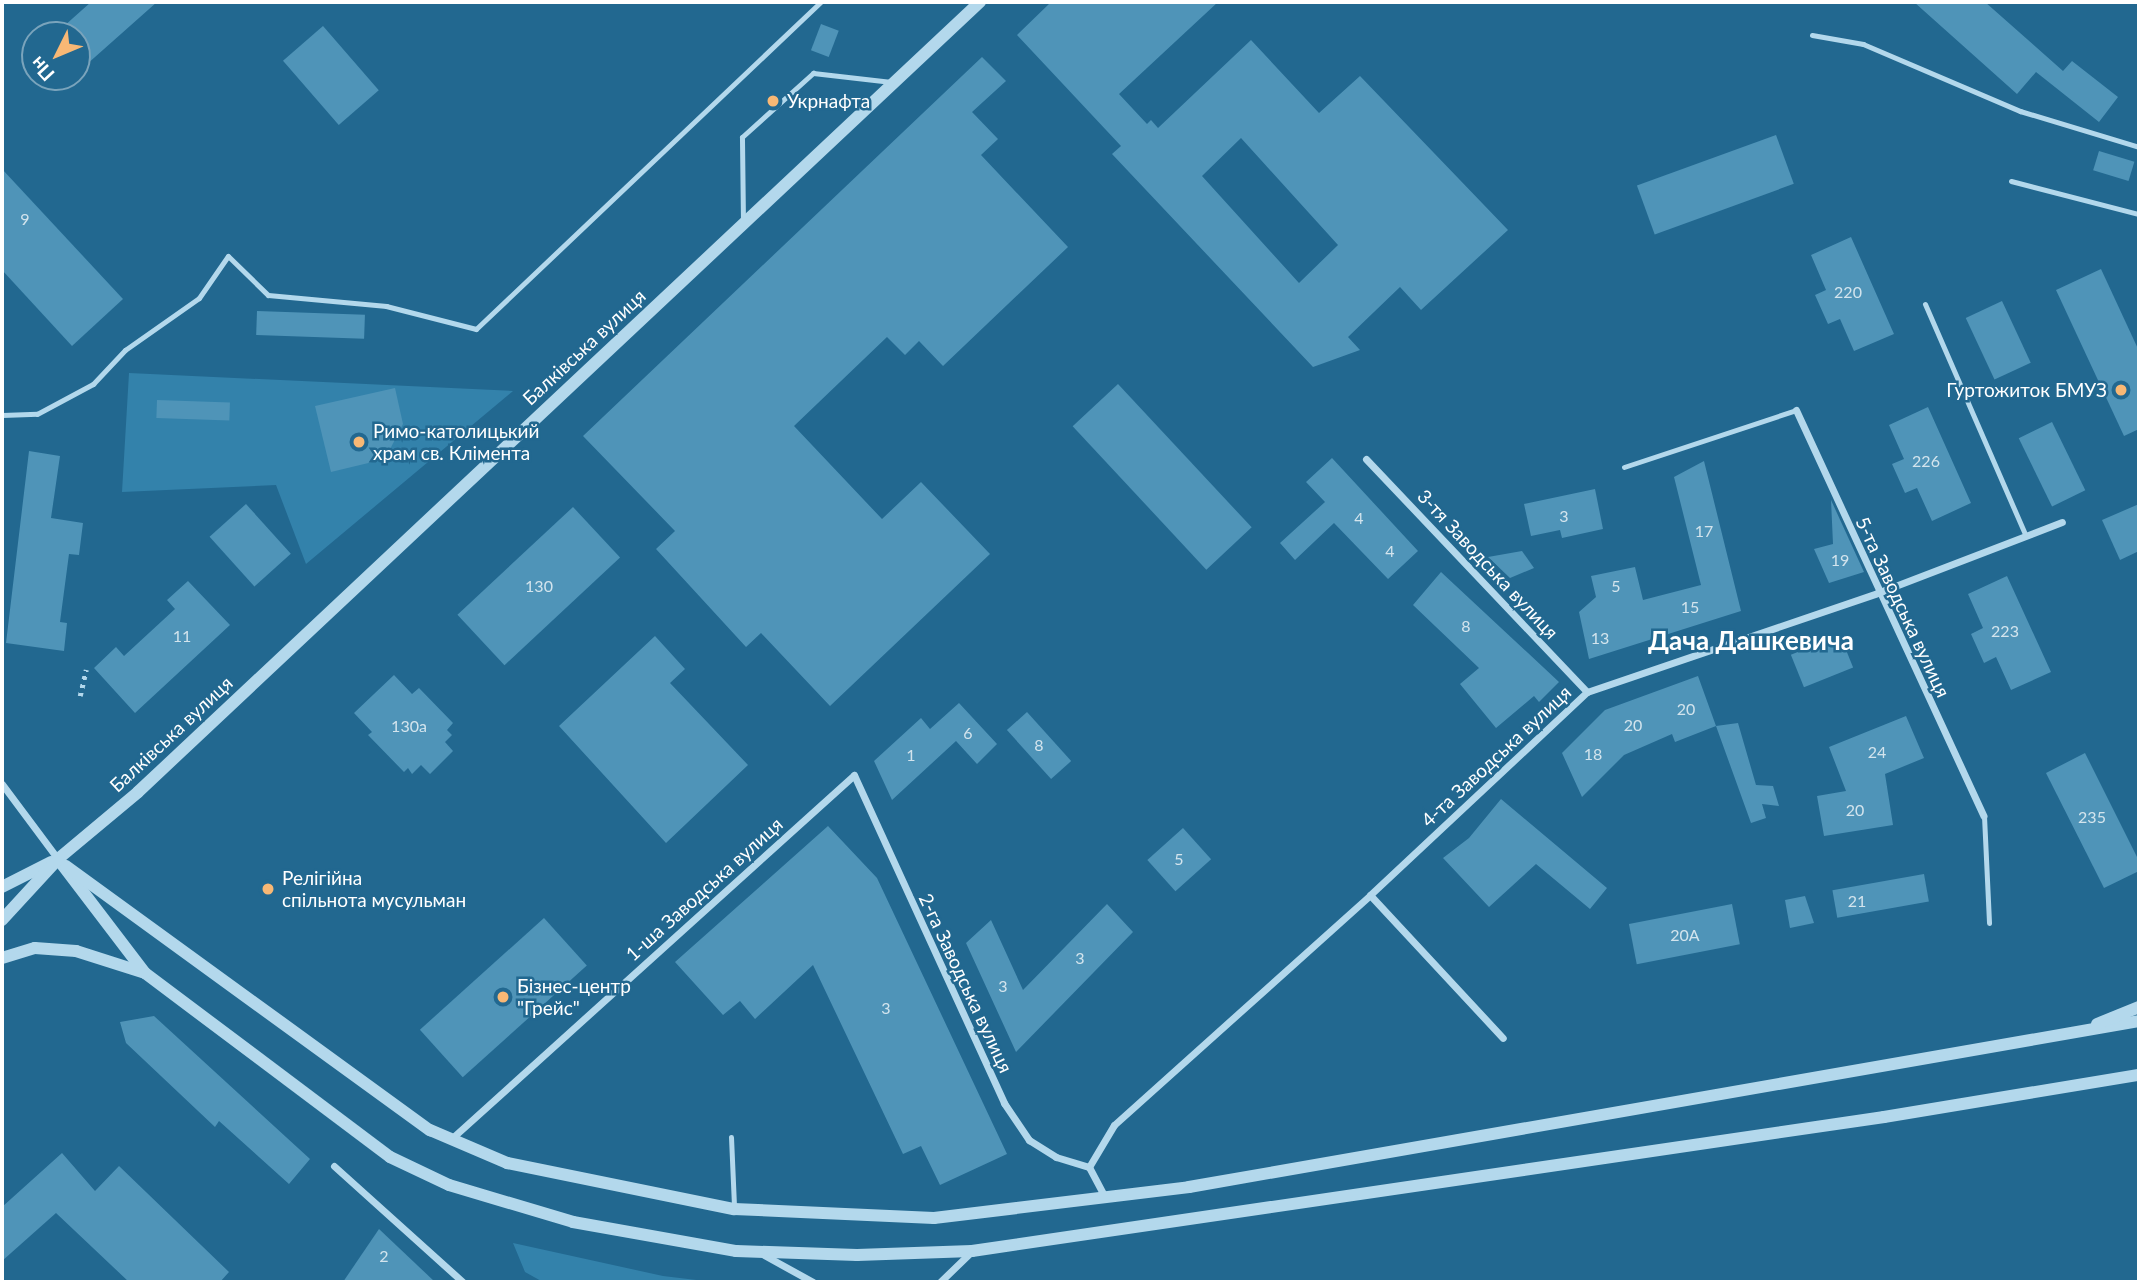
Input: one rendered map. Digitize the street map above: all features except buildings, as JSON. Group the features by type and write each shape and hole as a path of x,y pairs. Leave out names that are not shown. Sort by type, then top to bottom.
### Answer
{"street":[{"name":"Балківська вулиця","path":"2,920 58,859 138,792 980,2"},
{"name":"5-та Заводська вулиця","path":"1796,410 1877,593 1984,816"},
{"name":"3-тя Заводська вулиця","path":"1366,459 1587,692"},
{"name":"4-та Заводська вулиця","path":"1088,1167 1114,1125 1370,895 1587,692 1877,593 2062,522"},
{"name":"1-ша Заводська вулиця","path":"451,1139 854,775"},
{"name":"2-га Заводська вулиця","path":"854,775 1004,1103 1029,1140 1056,1157 1088,1167"},
{"path":"2,784 145,973 335,1120 390,1157 440,1181 584,1224 655,1239 757,1251 857,1255 972,1251 1871,1119 2139,1075"},
{"name":"Балківська вулиця","path":"2,887 58,859"},
{"path":"58,859 169,936 341,1068 451,1139 507,1163 734,1209 934,1218 1189,1187 2068,1036 2139,1021"},
{"path":"1370,895 1503,1038"},
{"path":"2,958 35,948 76,951 145,973"},
{"path":"2068,1036 2139,1007"},
{"path":"334,1166 463,1282"},
{"path":"1088,1167 1105,1197"},
{"path":"757,1251 813,1282"},
{"path":"940,1282 972,1251"}],"lane":[{"path":"2,415 37,414 93,384 125,350 199,298 229,256 268,295 386,306 476,329 821,2"},
{"path":"1812,35 1863,44 2020,111 2139,147"},
{"path":"743,225 742,137 813,73 894,82"},
{"path":"2011,181 2139,214"},
{"path":"1925,304 2026,537"},
{"path":"1624,467 1796,410"},
{"path":"1984,816 1989,923"},
{"path":"731,1137 734,1209"}],"path":[{"path":"80,696 86,670"}],"shaded area":[{"path":"129,373 513,391 306,564 276,485 122,492"},
{"path":"513,1243 663,1276 713,1282 543,1282 525,1272"}],"place":[{"name":"Укрнафта","path":"773,101"},
{"name":"Гуртожиток БМУЗ","path":"2121,390"},
{"name":"Римо-католицький храм св. Клімента","path":"359,442"},
{"name":"Релігійна спільнота мусульман","path":"268,889"},
{"name":"Бізнес-центр \"Грейс\"","path":"503,997"}],"district":[{"name":"Дача Дашкевича","path":"1751,641"}]}
